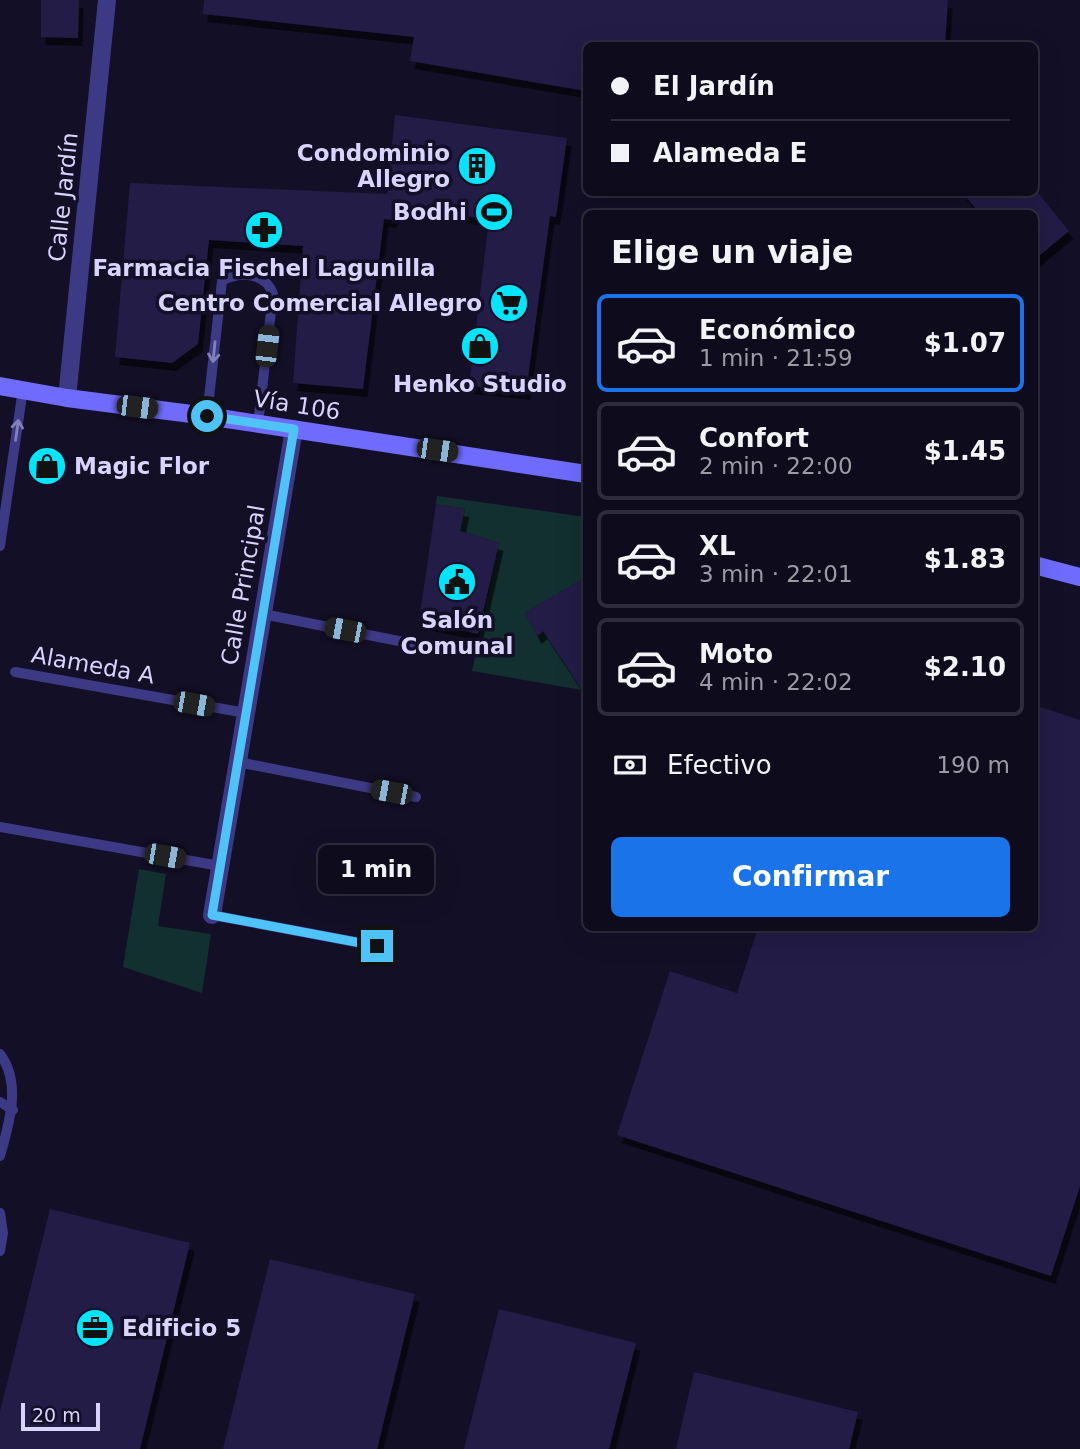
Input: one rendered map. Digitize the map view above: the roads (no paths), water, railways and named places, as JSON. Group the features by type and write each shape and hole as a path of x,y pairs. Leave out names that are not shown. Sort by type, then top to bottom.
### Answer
{"main road":[{"name":"Vía 106","path":"0,386 583,474"},
{"path":"1038,566 1080,577"}],"street":[{"name":"Calle Jardín","path":"67,398 107,0"},
{"name":"Calle Principal","path":"212,915 294,429"}],"lane":[{"path":"207,416 222,281 234,274 262,278 269,284 273,294 258,424"},
{"path":"0,546 23,389"},
{"path":"263,614 454,652"},
{"name":"Alameda A","path":"15,672 246,713"},
{"path":"238,762 416,797"},
{"path":"0,827 220,866"},
{"path":"212,915 377,946"},
{"path":"0,1054 8,1064 13,1110 0,1156"},
{"path":"0,1102 13,1110"},
{"path":"0,1213 3,1233 0,1251"}],"place":[{"name":"Condominio Allegro","path":"477,166"},
{"name":"Bodhi","path":"494,212"},
{"name":"Farmacia Fischel Lagunilla","path":"264,230"},
{"name":"Centro Comercial Allegro","path":"509,303"},
{"name":"Henko Studio","path":"480,346"},
{"name":"Magic Flor","path":"47,466"},
{"name":"Salón Comunal","path":"457,582"},
{"name":"Edificio 5","path":"95,1328"}]}
